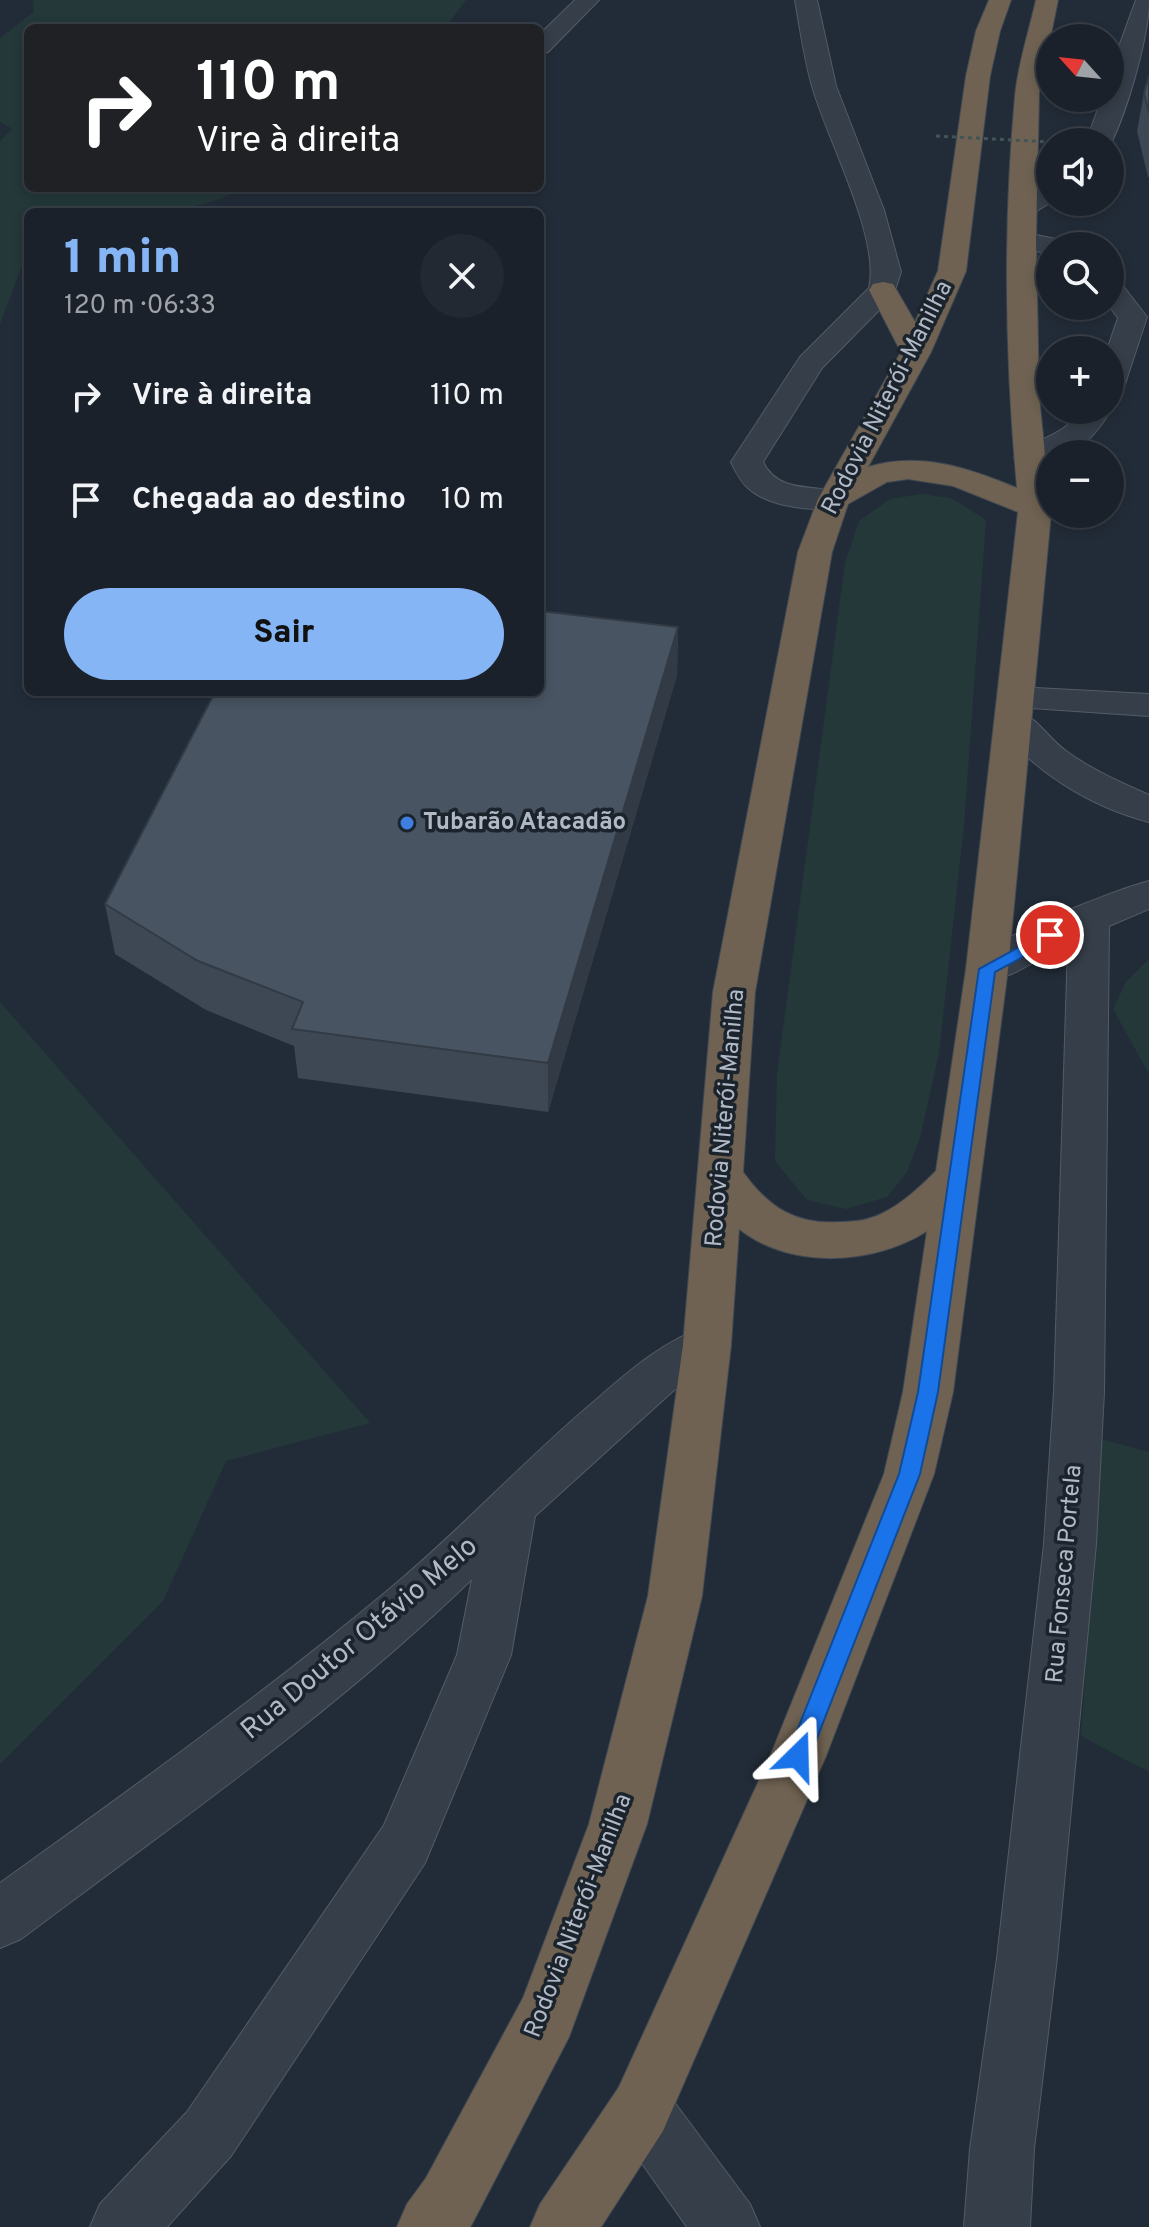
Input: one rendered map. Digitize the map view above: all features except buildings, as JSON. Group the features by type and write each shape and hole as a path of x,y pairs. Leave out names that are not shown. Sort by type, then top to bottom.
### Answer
{"highway":[{"name":"Rodovia Niterói-Manilha","path":"430,2227 449,2201 547,2015 618,1824 675,1596 707,1345 734,992 815,552 834,499 916,352 952,271 978,76 988,31 1000,0"},
{"path":"563,2227 641,2109 798,1756 909,1474 928,1392 987,969 1035,507 1024,396 1036,243 1023,208 1027,93 1047,0"},
{"path":"883,290 916,352"},
{"path":"834,499 857,484 890,471 945,472 1035,507"},
{"path":"722,1178 745,1209 763,1223 814,1240 854,1239 895,1228 957,1179"}],"street":[{"path":"544,43 588,0"},
{"path":"806,0 824,86 871,210 887,272 883,290 811,363 747,462 752,477 769,488 795,497 834,499"},
{"path":"1105,128 1115,104 1134,30 1147,0"},
{"path":"1023,208 1036,200"},
{"path":"1124,306 1133,317 1124,343"},
{"path":"1030,458 1063,446 1089,424"},
{"path":"1015,698 1149,686"},
{"path":"1015,698 1149,705"},
{"path":"1015,698 1049,756 1083,780 1149,810"},
{"path":"987,969 1030,944 1149,894"},
{"name":"Rua Fonseca Portela","path":"997,2227 1002,2149 1027,1958 1070,1544 1079,1392 1089,917"},
{"name":"Rua Doutor Otávio Melo","path":"0,1919 223,1755 322,1676 408,1606 561,1459 656,1377 707,1345"},
{"path":"123,2227 209,2134 405,1844 484,1655 511,1509"},
{"path":"641,2109 727,2227"}],"path":[{"path":"936,136 1036,141"}],"green space":[{"path":"33,0 466,0 448,24 24,24 24,192 233,192 221,199 182,208 24,208 24,261 0,324 0,141 12,129 0,121 0,38 34,12"},
{"path":"921,494 951,498 986,520 964,825 939,1053 920,1138 907,1172 887,1197 846,1209 807,1200 775,1161 777,1074 845,563 859,521 890,499"},
{"path":"1149,959 1149,1074 1113,1009 1126,982"},
{"path":"0,1002 370,1423 226,1461 163,1601 0,1764"},
{"path":"1101,1439 1149,1452 1149,1772 1081,1736"}],"place":[{"name":"Tubarão Atacadão","path":"407,823"}],"route":[{"path":"798,1756 909,1474 928,1392 987,969 1050,935"}]}
